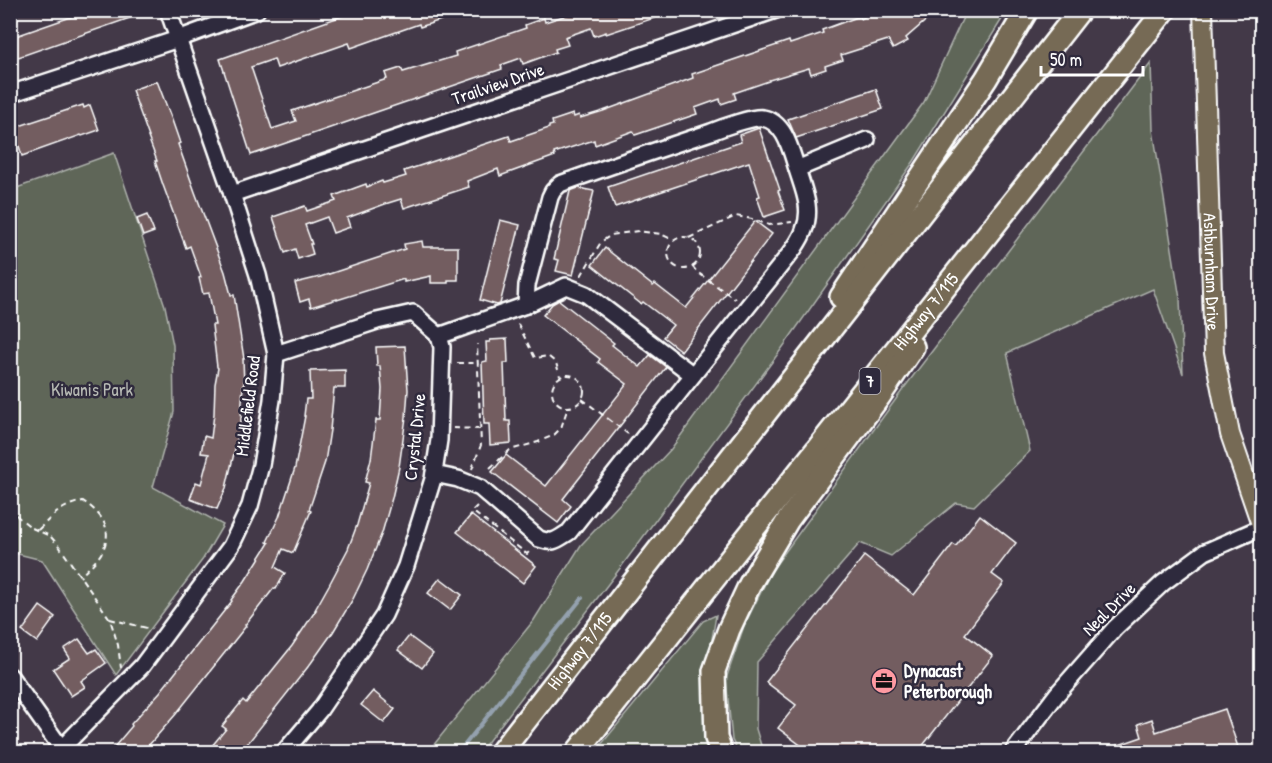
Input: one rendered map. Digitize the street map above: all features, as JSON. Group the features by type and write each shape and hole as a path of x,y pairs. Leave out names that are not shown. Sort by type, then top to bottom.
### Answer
{"highway":[{"path":"710,486 748,418 835,306 986,79 1027,10"},
{"name":"Highway 7/115","path":"501,753 1080,10"},
{"name":"Highway 7/115","path":"577,753 1165,10"},
{"path":"721,753 716,738 714,671 729,629 750,584 788,520 879,398 932,320 949,282"}],"main road":[{"name":"Ashburnham Drive","path":"1203,13 1214,353 1230,434 1262,527"}],"street":[{"name":"Middlefield Road","path":"61,752 142,666 231,546 250,507 263,454 272,400 276,354 258,274 168,10"},
{"path":"10,94 178,39 257,10"},
{"name":"Trailview Drive","path":"231,194 776,10"},
{"path":"434,474 458,479 480,489 539,539 554,542 569,532 793,250 804,230 809,214 807,201 790,147 781,130 774,123 762,117 715,130 560,184 550,197 520,307"},
{"path":"797,169 867,140"},
{"path":"276,354 377,321 413,314 439,336 520,307 566,286 586,294 693,375"},
{"name":"Crystal Drive","path":"284,753 319,711 384,615 406,566 434,474 439,428 442,347 439,336"},
{"name":"Neal Drive","path":"1013,753 1057,694 1115,628 1163,583 1205,552 1262,527"},
{"path":"10,676 61,752"}],"path":[{"path":"689,238 736,216 769,225 807,220"},
{"path":"575,289 601,242 611,235 638,231 661,234 673,240"},
{"path":"680,237 689,238 697,243 701,252 698,260 686,269 677,267 671,262 668,253 669,246 673,240 680,237"},
{"path":"692,266 697,272 747,307"},
{"path":"520,307 519,328 535,358 548,357 556,363 560,376"},
{"path":"467,482 481,445 477,344"},
{"path":"441,364 478,363"},
{"path":"560,376 576,376 583,384 582,399 578,404 568,407 561,405 553,397 552,386 560,376"},
{"path":"582,399 640,442"},
{"path":"490,468 510,450 554,435 561,428 568,407"},
{"path":"439,428 480,429"},
{"path":"486,494 472,511 527,554 539,539"},
{"path":"38,530 59,510 71,504 83,501 95,509 105,524 107,539 102,554 80,577"},
{"path":"10,506 18,517 32,528 50,536 59,546 110,619 118,645 123,686"},
{"path":"110,619 165,634"}],"green space":[{"path":"966,11 1007,11 914,161 783,347 621,567 480,752 428,752 534,620 581,545 671,449 924,102"},
{"path":"1151,63 1153,130 1180,299 1183,374 1153,289 1007,353 1030,451 974,506 956,503 891,556 860,543 757,662 756,729 763,752 738,752 732,740 726,679 744,626 772,570 904,388"},
{"name":"Kiwanis Park","path":"114,153 165,306 173,345 174,412 153,487 223,525 203,559 116,675 42,560 10,552 11,190"},
{"path":"716,615 707,666 704,702 704,720 712,752 595,752 703,621"}],"building":[{"path":"91,10 147,10 147,12 10,60 10,38"},
{"path":"359,10 438,10 441,20 420,27 419,24 351,48 349,43 277,68 274,59 251,67 272,129 296,121 292,111 387,79 385,73 401,68 403,72 456,56 455,52 526,28 525,25 544,18 545,22 573,13 572,10 668,10 669,13 606,34 606,32 594,36 591,28 565,37 568,45 555,49 556,52 523,64 521,58 501,65 502,69 251,155 220,59"},
{"path":"876,10 938,10 906,38 908,41 893,49 888,40 841,55 843,60 825,66 826,69 811,74 809,68 769,80 734,93 736,99 721,104 720,99 695,108 697,114 635,135 633,131 595,145 594,140 554,153 555,156 500,176 498,169 467,181 469,187 404,208 401,199 385,204 347,218 350,227 333,233 327,217 305,225 313,254 298,259 295,249 285,253 273,217 305,206 307,211 336,201 334,196 366,184 367,187 406,176 404,171 509,136 511,141 549,128 553,125 552,121 573,114 574,117 579,115 580,118 603,111 693,78 692,74 789,41 790,44 823,33 822,30 860,16 861,19"},
{"path":"157,81 225,272 231,295 234,295 244,359 240,436 238,436 226,488 217,509 190,499 196,482 201,484 209,454 201,453 204,436 211,438 214,414 218,368 212,325 215,325 209,293 203,294 199,278 201,277 190,246 186,248 132,90"},
{"path":"876,89 883,109 796,138 788,119"},
{"path":"83,105 84,108 90,105 99,130 22,156 19,146 15,147 10,129"},
{"path":"759,128 785,210 764,217 749,162 615,207 608,187 741,142 739,135"},
{"path":"578,188 594,191 573,275 556,271 559,260 554,259 570,191"},
{"path":"147,215 154,232 143,236 137,219"},
{"path":"500,220 520,225 500,304 497,305 480,300"},
{"path":"755,221 772,234 681,351 663,337 673,325 643,302 641,304 592,265 605,248 653,286 655,284 686,308"},
{"path":"422,241 423,247 458,247 458,280 448,280 448,283 431,283 431,276 404,282 404,279 311,307 309,299 300,302 295,283 405,249 404,244"},
{"path":"559,300 614,343 612,345 640,367 650,355 666,367 563,499 571,506 558,523 492,472 506,455 546,486 627,384 598,362 600,359 543,315 552,304"},
{"path":"507,339 508,363 504,363 506,421 510,421 511,443 490,445 489,424 484,424 482,362 487,361 486,342"},
{"path":"405,346 408,390 399,467 382,533 353,599 311,663 240,753 206,753 226,729 222,726 243,700 246,703 292,646 316,610 348,549 369,483 365,482 371,459 376,420 380,420 382,389 376,347"},
{"path":"345,370 345,388 334,388 325,462 309,510 311,511 293,553 283,549 275,567 285,573 276,589 274,588 176,714 142,753 109,753 232,601 269,543 267,542 279,517 295,468 306,399 311,399 310,371"},
{"path":"471,515 536,566 523,583 457,532"},
{"path":"980,515 1016,543 992,574 1004,583 965,634 993,656 917,753 811,753 778,728 796,705 766,682 864,556 914,595 953,544 956,546"},
{"path":"440,578 462,595 450,610 428,593"},
{"path":"40,606 55,617 37,642 22,631"},
{"path":"409,636 433,654 422,668 398,650"},
{"path":"79,639 89,653 96,649 106,663 81,681 85,687 71,696 53,669 70,658 64,649"},
{"path":"373,691 395,709 384,723 361,705"},
{"path":"1225,709 1240,753 1101,753 1101,751 1142,737 1138,724 1152,719 1156,732"}],"waterway":[{"path":"459,752 582,598"}],"place":[{"name":"Dynacast Peterborough","path":"884,681"}]}
